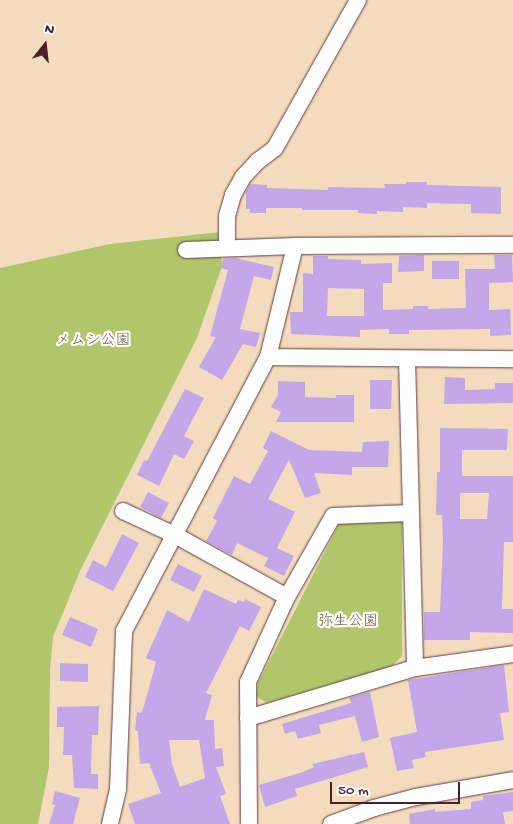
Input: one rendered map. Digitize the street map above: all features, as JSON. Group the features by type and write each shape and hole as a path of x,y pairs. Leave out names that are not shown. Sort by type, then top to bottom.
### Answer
{"street":[{"path":"227,248 227,216 233,196 248,172 258,161 275,148 358,0"},
{"path":"186,250 295,246 513,245"},
{"path":"110,824 118,788 124,631 268,357 295,246"},
{"path":"268,357 513,359"},
{"path":"407,359 415,668"},
{"path":"124,511 175,535 287,597"},
{"path":"249,824 248,682 287,597 333,516 410,513"},
{"path":"248,718 415,668 513,654"},
{"path":"331,824 374,808 416,797 513,780"}],"green space":[{"name":"メムシ公園","path":"220,232 222,266 197,338 80,571 53,637 50,670 49,767 38,824 0,824 0,268 110,244"},
{"name":"弥生公園","path":"402,519 402,656 392,666 267,703 256,696 258,683 340,522"}],"building":[{"path":"406,182 427,182 427,185 501,187 501,214 471,213 471,204 427,203 427,208 403,207 403,212 377,211 377,214 358,213 358,210 302,210 302,208 266,208 266,213 250,213 250,209 246,209 246,192 250,184 267,185 267,188 328,190 328,187 385,188 384,184 406,184"},
{"path":"424,255 424,271 398,272 399,256"},
{"path":"494,255 512,255 513,282 489,283 489,310 510,309 511,335 490,336 490,329 409,330 409,334 389,334 389,329 360,330 360,337 291,334 290,312 303,312 303,273 313,274 313,256 328,256 328,259 361,260 361,264 392,263 392,283 383,283 383,310 413,309 413,306 428,306 428,309 466,308 465,269 495,269","holes":["328,288 364,289 364,316 327,316"]},
{"path":"235,258 274,267 271,280 254,276 240,329 260,333 256,347 243,344 222,380 199,367 216,337 210,336 228,270 221,268 223,259"},
{"path":"432,261 459,261 459,279 432,279"},
{"path":"445,377 465,378 465,390 495,389 495,383 513,383 513,403 444,404"},
{"path":"370,380 392,380 391,409 370,409"},
{"path":"278,381 305,382 305,397 336,398 336,395 354,395 354,422 276,422 281,412 271,407 278,395"},
{"path":"185,389 204,398 184,436 194,441 184,459 174,454 159,486 137,475 144,460 147,461"},
{"path":"440,428 508,429 507,450 462,450 462,476 513,476 513,542 504,542 502,609 513,609 513,633 470,632 470,640 424,640 424,612 440,612 443,542 442,515 436,515 437,472 440,472","holes":["460,493 489,493 487,519 460,519"]},
{"path":"271,431 309,450 362,452 363,442 389,441 388,467 352,467 352,475 314,473 321,493 305,498 289,460 268,499 295,512 277,548 294,556 284,576 264,566 268,558 237,543 232,555 206,541 217,521 213,518 234,476 250,484 268,451 263,448"},
{"path":"148,492 169,503 161,518 140,507"},
{"path":"122,534 139,543 113,591 85,577 93,560 106,567"},
{"path":"178,564 202,576 194,592 170,580"},
{"path":"204,589 236,604 238,600 244,602 245,599 261,607 249,631 240,626 206,693 212,695 205,720 214,720 215,749 222,748 224,766 216,767 226,794 220,796 230,824 135,824 128,804 161,793 149,763 140,764 138,731 135,730 137,712 141,713 144,706 156,662 146,658 167,610 189,622","holes":["169,740 199,740 205,778 180,787 172,764"]},
{"path":"70,617 98,629 91,647 62,635"},
{"path":"60,663 88,664 88,682 60,681"},
{"path":"504,665 509,712 500,713 504,740 425,752 426,757 412,760 414,768 397,771 390,738 417,732 408,680"},
{"path":"370,692 379,737 362,742 355,716 319,725 321,733 298,739 295,731 285,734 282,724 351,703 349,698"},
{"path":"99,706 98,735 92,735 91,774 98,774 98,789 74,788 72,755 63,755 64,727 57,727 57,707"},
{"path":"364,752 368,767 295,789 297,796 265,807 259,785 303,772 314,767 312,764"},
{"path":"55,791 80,798 73,824 49,824 55,805 52,804"},
{"path":"513,792 513,811 503,812 505,824 410,824 409,814 435,809 435,812 471,809 471,802 483,800 483,796"}]}
